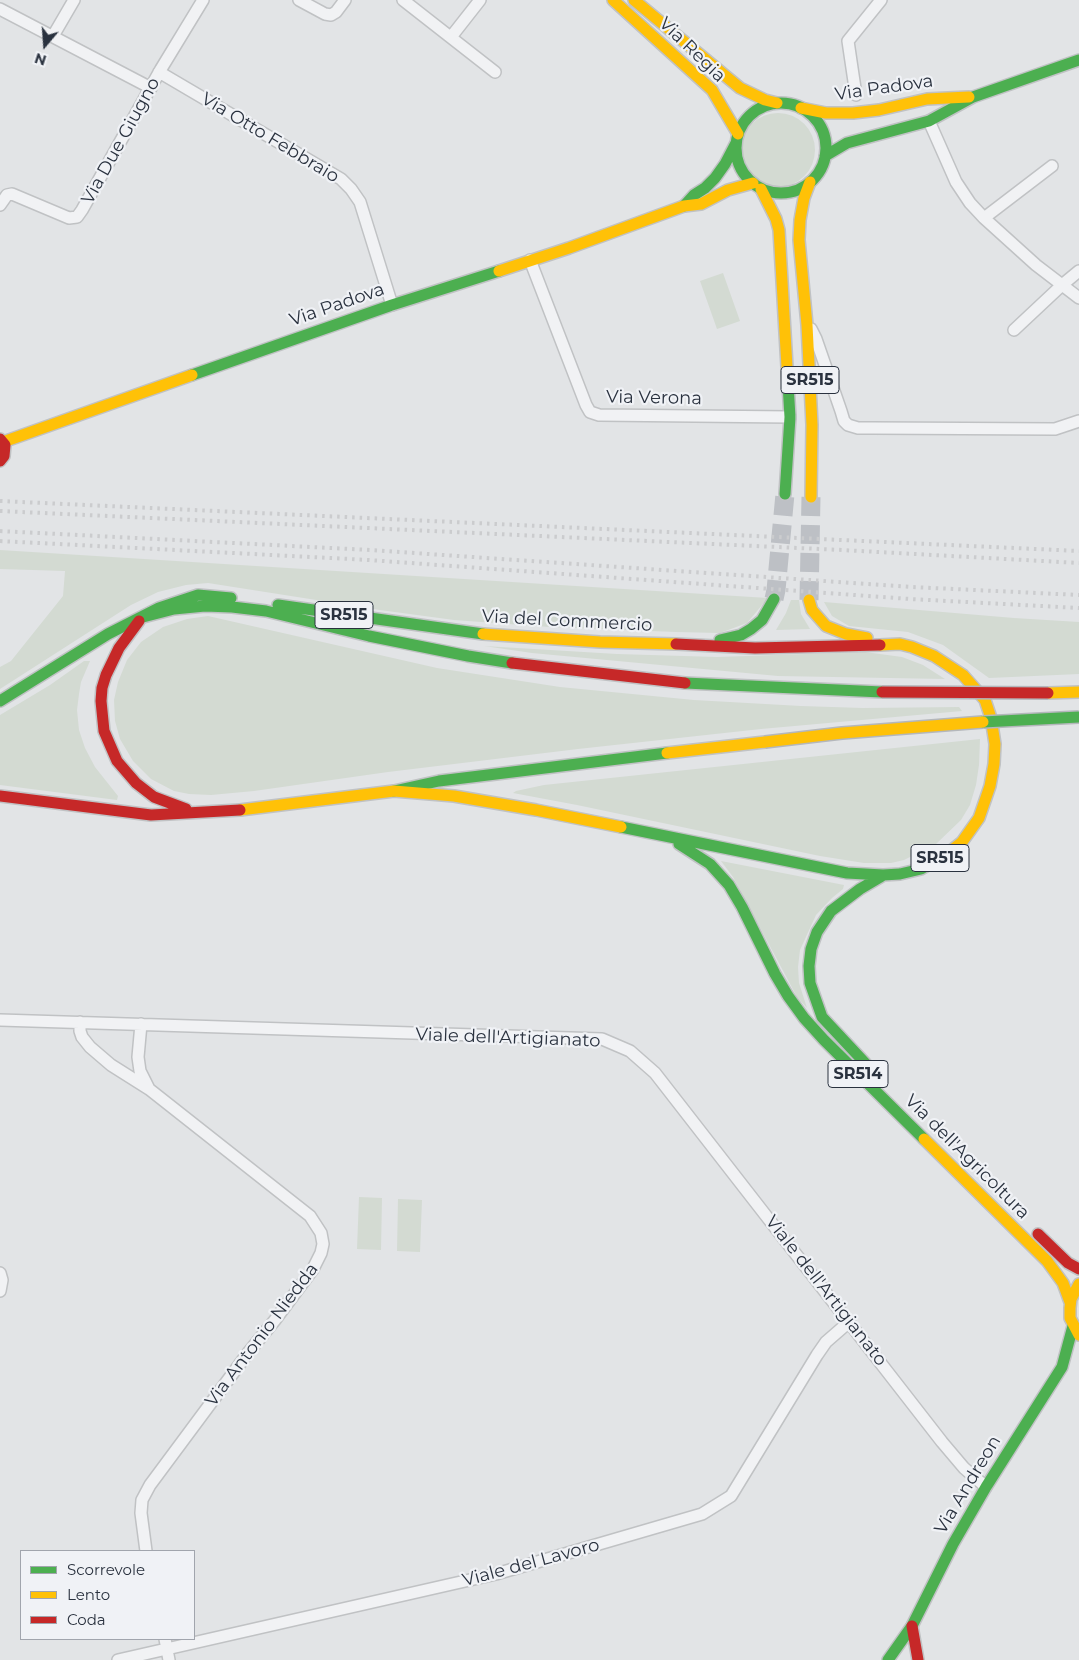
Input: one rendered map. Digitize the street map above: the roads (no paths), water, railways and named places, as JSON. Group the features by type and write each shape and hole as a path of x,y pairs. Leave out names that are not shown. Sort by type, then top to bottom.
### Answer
{"main road":[{"name":"Via Regia","path":"613,0 712,90 737,139"},
{"name":"Via Regia","path":"634,0 740,88 777,104"},
{"name":"Via Padova","path":"825,156 847,143 929,121 973,97 1079,60"},
{"name":"Via Padova","path":"684,206 715,178 725,164 743,123 762,107 789,104 826,114 853,113 878,110 927,99 973,97"},
{"name":"Via Padova","path":"801,108 812,116 821,128 825,141 825,156"},
{"path":"737,139 739,165 742,172 757,186"},
{"path":"810,182 820,170 825,156"},
{"name":"Via Padova","path":"1,440 392,304 530,260 684,206 701,204 728,190 757,186 770,192 787,193 810,182"},
{"name":"SR515","path":"810,182 804,198 799,240 808,325 812,424 811,497"},
{"name":"SR515","path":"757,186 776,219 779,230 790,417 785,494"},
{"path":"0,460 4,456 5,450 1,440"},
{"name":"Via del Commercio","path":"0,701 108,634 159,608 198,595 246,599 391,622 491,635 600,642 699,644 755,648 900,644 934,656 963,675 985,700 991,718 995,744 994,764 986,800 979,818 962,842 945,856 921,869 900,874 847,873 478,800 394,791"},
{"name":"SR515","path":"699,644 741,635 751,629 762,620 774,599"},
{"name":"SR515","path":"809,600 818,620 826,626 846,634 900,644"},
{"name":"Via del Commercio","path":"197,813 154,797 136,783 127,775 117,761 104,731 101,701 102,688 111,662 119,648 143,617 174,609 232,606 266,611 369,636 536,667 665,682 882,692 1079,692"},
{"name":"Via del Commercio","path":"0,796 151,815 232,811 394,791 439,781 842,733 1001,720 1079,717"},
{"path":"0,800 28,799"},
{"name":"Via dell'Agricoltura","path":"664,836 694,853 720,873 742,907 784,988 804,1018 1047,1261 1063,1283 1070,1302"},
{"name":"SR514","path":"876,1074 822,1017 812,990 809,966 811,949 818,932 831,911 860,889 883,875"},
{"name":"Via dell'Agricoltura","path":"1030,1226 1068,1263 1079,1269"},
{"path":"1070,1302 1079,1284"},
{"name":"SR514","path":"1070,1302 1070,1318 1076,1331"},
{"name":"Via Andreon","path":"890,1660 912,1626 953,1544 986,1487 1062,1367 1076,1331"},
{"path":"1062,1367 1076,1360"},
{"path":"890,1660 902,1657 916,1660 912,1626"}],"street":[{"path":"53,36 74,0"},
{"name":"Via Due Giugno","path":"0,205 4,191 69,218 77,217 150,88 203,0"},
{"path":"299,0 325,14 331,15 336,12 345,0"},
{"path":"403,0 495,72"},
{"path":"451,37 480,0"},
{"path":"856,95 848,41 881,0"},
{"path":"0,9 150,88"},
{"name":"Via Otto Febbraio","path":"160,72 341,179 352,189 360,202 392,304"},
{"path":"929,121 956,182 970,203 984,218 1079,298"},
{"path":"984,218 1052,166"},
{"name":"Via Verona","path":"530,260 590,412 599,416 790,417"},
{"path":"1014,330 1079,271"},
{"path":"808,325 814,332 840,412 848,425 858,428 1055,429 1079,421"},
{"name":"Viale dell'Artigianato","path":"0,1020 602,1039 630,1051 655,1073 942,1442 964,1468 986,1487"},
{"name":"Via Antonio Niedda","path":"80,1022 82,1037 90,1047 111,1065 149,1089 310,1216 321,1233 323,1244 322,1253 313,1269 150,1485 142,1500 141,1513 146,1550"},
{"name":"Via Antonio Niedda","path":"140,1024 138,1057 140,1071 149,1089"},
{"path":"0,1273 2,1280 0,1291"},
{"name":"Viale del Lavoro","path":"118,1660 496,1574 702,1514 730,1496 817,1355 826,1342 849,1322"}],"tunnel":[{"path":"774,599 785,494"},
{"path":"809,600 811,497"}],"railway":[{"path":"0,501 1079,551"},
{"path":"0,511 842,550 1079,563"},
{"path":"0,531 370,550 912,587 1079,595"},
{"path":"0,541 369,560 910,599 1079,608"}]}
